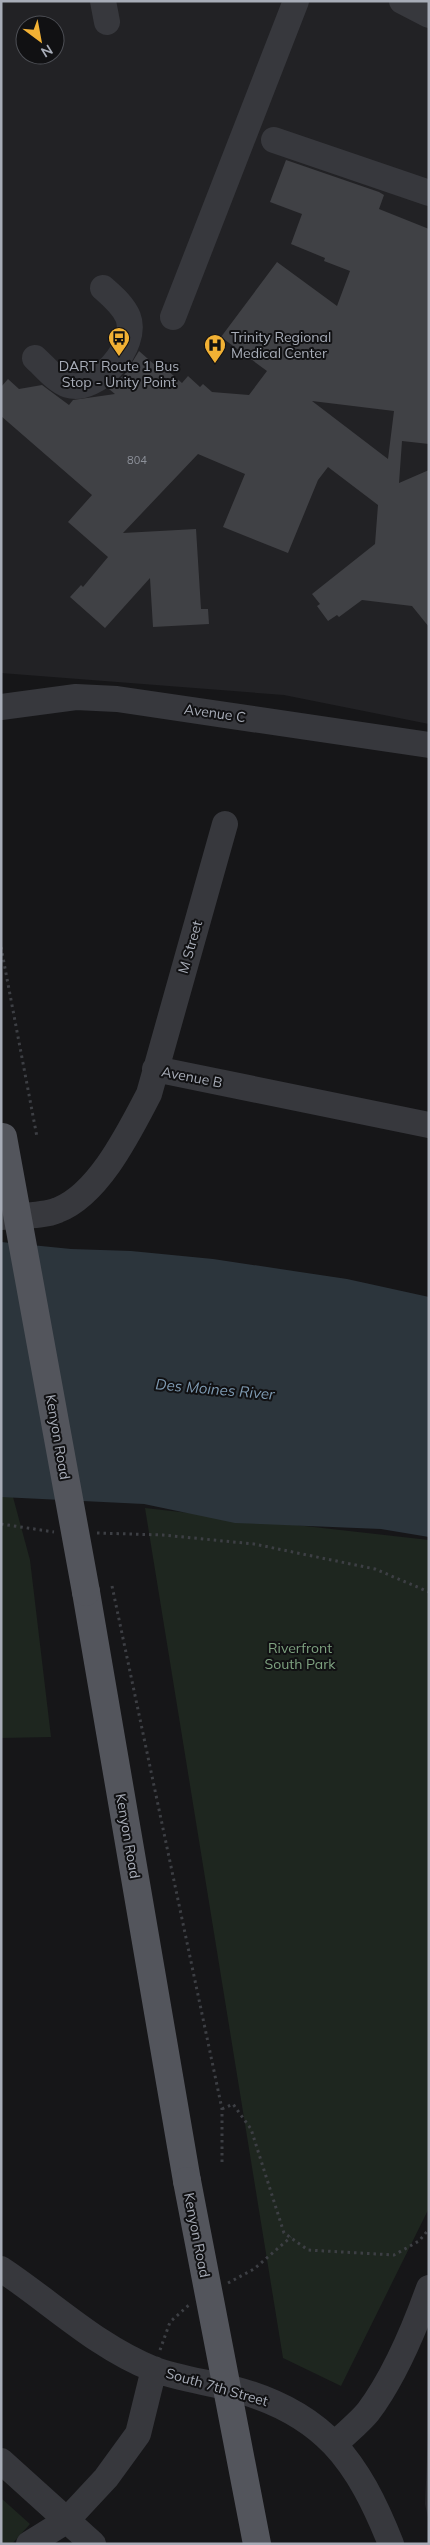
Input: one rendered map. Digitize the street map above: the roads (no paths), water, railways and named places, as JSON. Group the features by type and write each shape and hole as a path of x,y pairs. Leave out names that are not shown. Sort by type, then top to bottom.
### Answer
{"main road":[{"name":"Kenyon Road","path":"2,1132 86,1592 187,2181 257,2544"}],"street":[{"path":"172,318 296,1"},
{"path":"402,1 429,15"},
{"path":"274,140 429,192"},
{"path":"35,358 66,384 80,387 94,381 119,357 128,344 130,330 128,318 121,306 103,288"},
{"name":"Avenue C","path":"1,707 76,697 117,699 429,745"},
{"name":"M Street","path":"156,1069 225,824"},
{"name":"Avenue B","path":"1,1217 56,1211 77,1201 94,1182 133,1124 149,1094 156,1069 428,1124"},
{"name":"South 7th Street","path":"1,2269 115,2350 154,2369 236,2389 282,2405 314,2424 335,2444 360,2477 391,2544"},
{"path":"335,2444 367,2413 383,2389 403,2350 429,2288"},
{"path":"29,2544 66,2521 106,2478 138,2434 154,2369"},
{"path":"1,2461 93,2544"}],"water":[{"name":"Des Moines River","path":"1,1242 213,1259 347,1279 429,1297 429,1537 381,1529 235,1523 144,1504 1,1497"}],"place":[{"name":"DART Route 1 Bus Stop - Unity Point","path":"119,357"},
{"name":"Trinity Regional Medical Center","path":"215,364"}],"park label":[{"name":"Riverfront South Park","path":"300,1656"}]}
